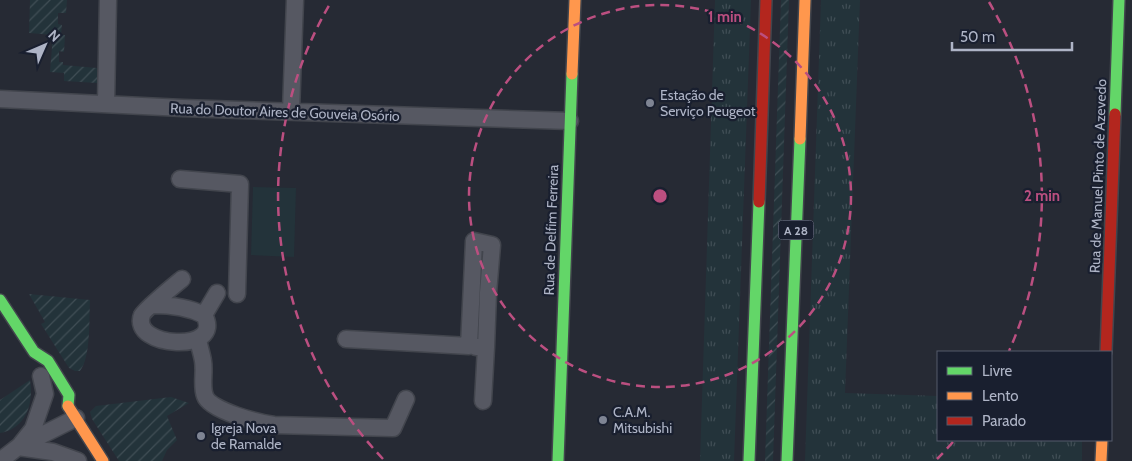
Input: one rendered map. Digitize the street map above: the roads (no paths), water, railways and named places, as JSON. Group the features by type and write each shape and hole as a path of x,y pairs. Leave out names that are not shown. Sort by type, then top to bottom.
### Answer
{"main road":[{"name":"Rua de Delfim Ferreira","path":"558,461 575,0"},
{"name":"A 28","path":"749,461 766,0"},
{"name":"A 28","path":"787,461 804,0"},
{"name":"Rua de Manuel Pinto de Azevedo","path":"1106,351 1119,0"},
{"path":"0,300 34,352 48,361 69,395 64,405"},
{"path":"34,352 36,369 64,405 102,461"},
{"path":"1101,461 1102,441"}],"street":[{"path":"106,104 108,0"},
{"path":"291,111 295,0"},
{"name":"Rua do Doutor Aires de Gouveia Osório","path":"0,99 457,119 570,121"},
{"path":"180,179 240,184 237,294"},
{"path":"468,346 474,241 492,245 483,402"},
{"path":"153,305 178,307 204,315 207,320 207,330 198,339 182,342 165,340 146,333 143,329 142,315 148,307 153,305 182,278"},
{"path":"470,292 488,293"},
{"path":"204,315 217,293"},
{"path":"198,339 203,362 205,397 220,409 259,423 393,428 406,398"},
{"path":"346,339 486,347"},
{"path":"18,447 33,428 45,394 41,376"},
{"path":"0,461 64,405"},
{"path":"18,447 53,452 78,461"}],"place":[{"name":"Estação de Serviço Peugeot","path":"650,103"},
{"name":"C.A.M. Mitsubishi","path":"603,420"},
{"name":"Igreja Nova de Ramalde","path":"201,436"}]}
